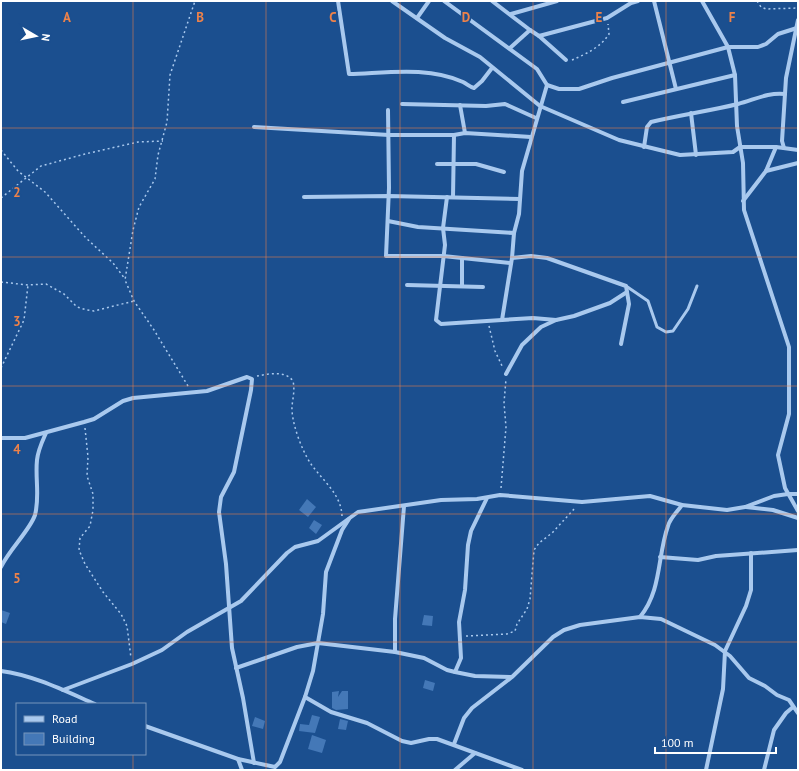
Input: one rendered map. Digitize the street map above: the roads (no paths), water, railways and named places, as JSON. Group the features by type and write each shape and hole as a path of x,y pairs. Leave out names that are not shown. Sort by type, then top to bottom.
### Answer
{"street":[{"path":"338,1 349,74 417,72 438,74 464,82 474,88 482,81 492,68"},
{"path":"392,1 445,38 480,57 540,106 619,140 680,155 732,152 740,147 776,147 798,150"},
{"path":"417,18 428,1"},
{"path":"444,1 537,69 547,85 567,90 579,89 670,61 728,47 758,47 766,44 778,34 797,28"},
{"path":"492,1 539,36 566,60"},
{"path":"511,14 557,1"},
{"path":"539,36 607,18 630,2 638,1"},
{"path":"654,1 676,89"},
{"path":"702,1 728,47 735,75 737,126 740,147 743,201 761,265 777,306 789,346 789,414 778,455 781,475 788,494 798,511"},
{"path":"784,148 782,141 785,94 798,20"},
{"path":"510,48 530,30"},
{"path":"623,102 735,75"},
{"path":"502,320 512,258 514,233 519,214 522,171 536,118 547,85"},
{"path":"644,147 647,127 651,122 736,104 756,99 766,94 785,94"},
{"path":"402,104 505,104 536,118"},
{"path":"460,105 465,133"},
{"path":"388,110 389,196 386,256 443,256 511,264"},
{"path":"691,113 696,155"},
{"path":"254,127 389,135 454,135 465,133 531,136"},
{"path":"453,197 454,135"},
{"path":"743,201 766,171 776,147"},
{"path":"766,171 798,163"},
{"path":"437,164 476,164 504,172"},
{"path":"304,197 389,196 520,199"},
{"path":"447,197 443,228 445,245 436,320 438,323 488,322 533,318 556,320"},
{"path":"388,221 418,227 514,233"},
{"path":"512,258 531,256 547,258 626,286 629,304 621,344"},
{"path":"462,258 462,286"},
{"path":"407,285 482,287"},
{"path":"506,374 526,340 541,327 556,320 574,316 599,307 627,292"},
{"path":"1,438 25,438 94,419 123,401 133,398 192,394 207,391 249,377 252,381 251,390 234,472 221,497 220,519 226,564 228,609 232,648 243,698 254,763"},
{"path":"1,567 5,558 34,518 38,492 37,459 46,433"},
{"path":"63,690 132,664 162,650 187,632 241,601 287,553 295,547 322,539 351,516 365,510 441,500 487,498 500,495 582,502 650,496 682,505 727,510 746,507 774,496 798,494"},
{"path":"455,672 461,658 459,622 465,590 469,540 487,498"},
{"path":"640,618 648,608 656,590 660,557 668,524 682,505"},
{"path":"395,652 395,619 404,506"},
{"path":"746,507 773,510 798,518"},
{"path":"146,726 238,759 275,767 279,764 305,697 313,671 323,614 326,572 342,530 351,516"},
{"path":"660,557 698,560 716,556 798,550"},
{"path":"706,770 723,689 725,651 746,606 751,590 751,553"},
{"path":"454,744 464,718 472,708 512,677 553,637 564,630 580,625 640,618 661,619 703,638 725,651 749,678 789,700 798,712"},
{"path":"236,668 297,647 318,644 395,652 424,658 446,670 475,676 512,677"},
{"path":"1,671 15,673 63,690 93,703"},
{"path":"305,697 331,712 367,723 402,741 411,743 429,739 437,739 522,770"},
{"path":"764,770 774,730 786,713 793,707"},
{"path":"455,770 475,753"},
{"path":"238,759 242,770"}],"lane":[{"path":"626,286 648,301 657,327 666,332 673,331 688,309 697,286"}]}
